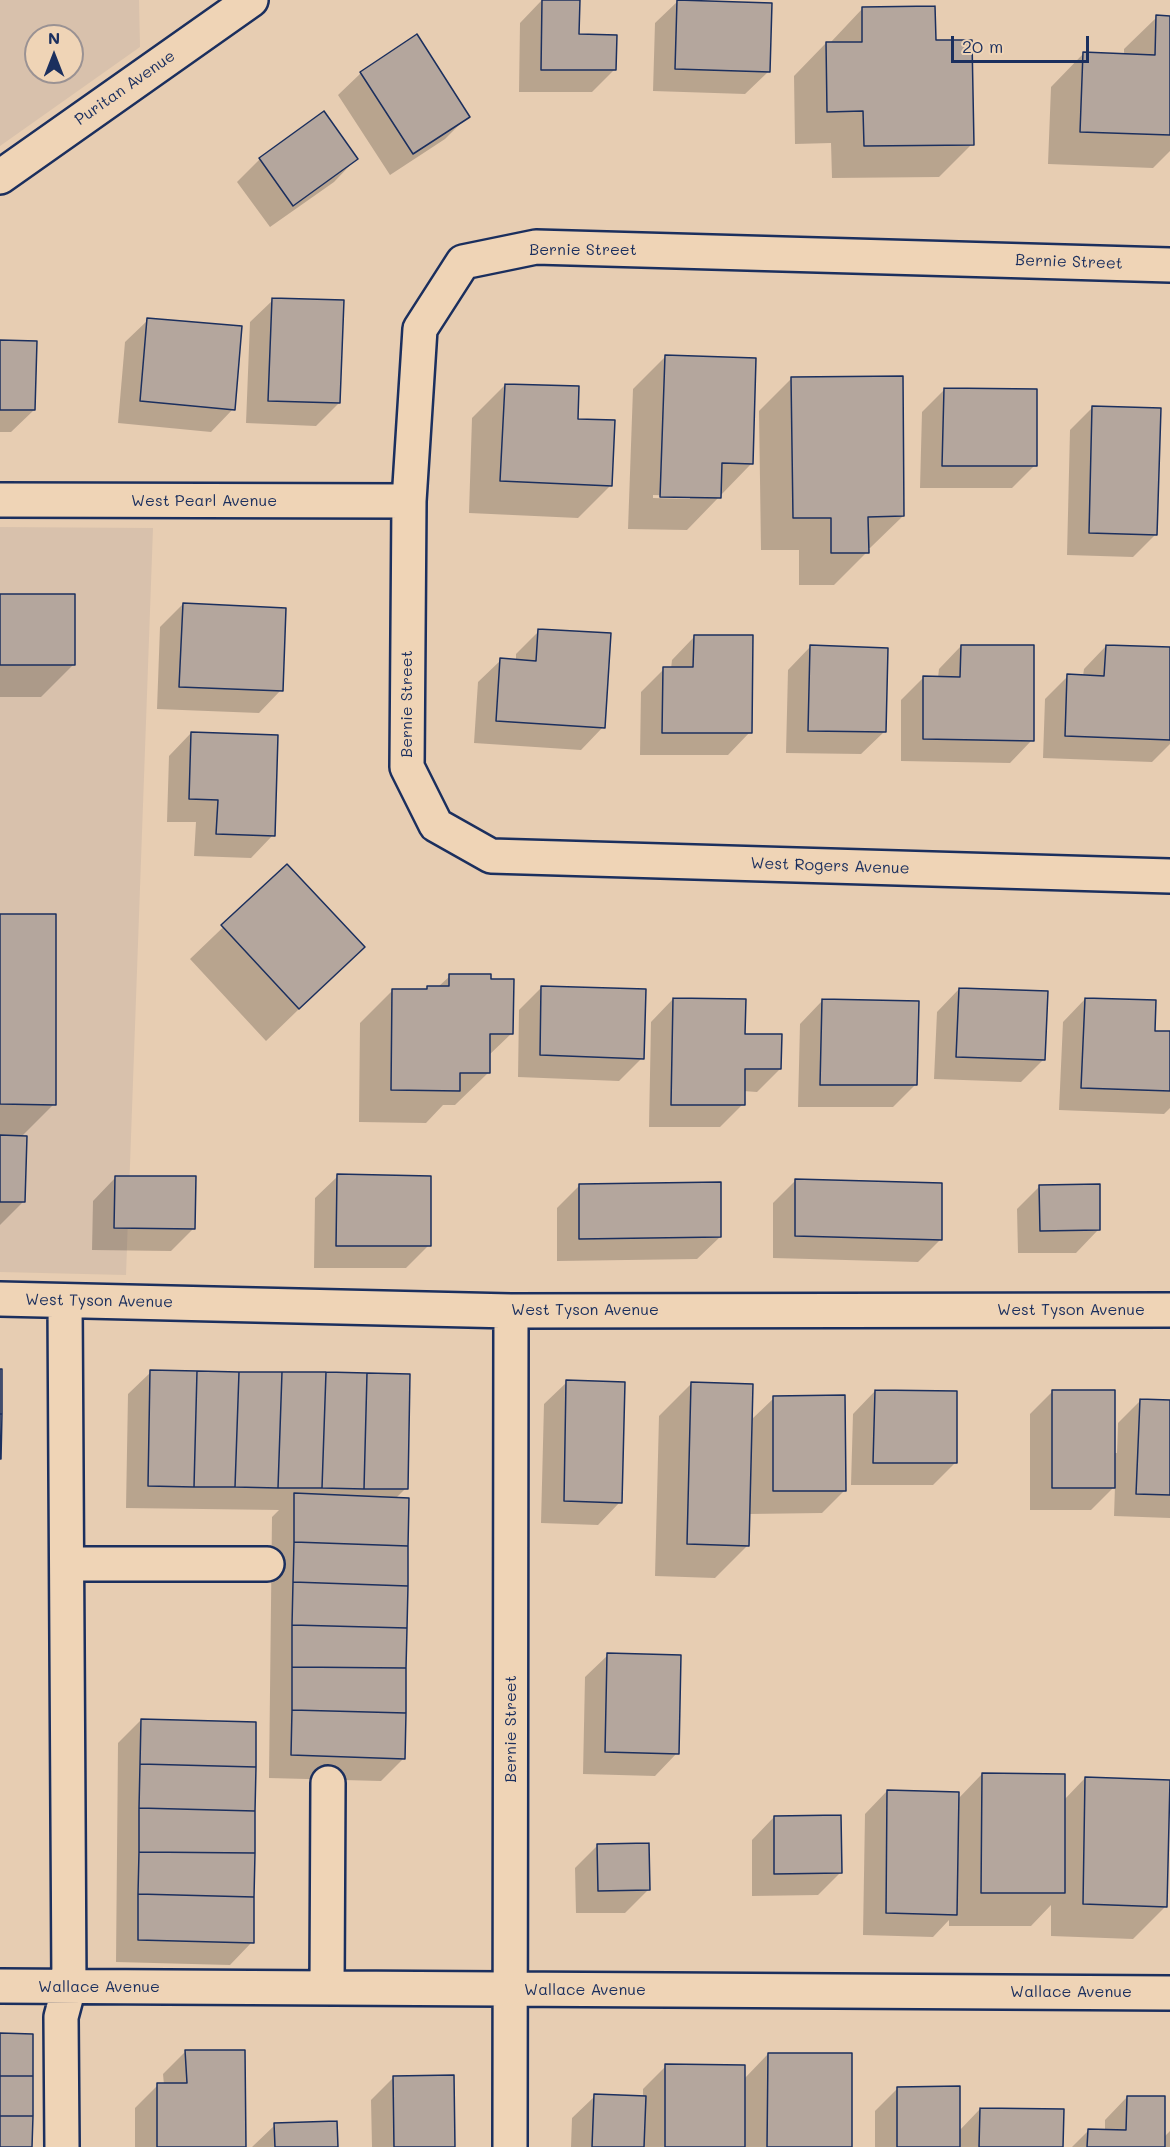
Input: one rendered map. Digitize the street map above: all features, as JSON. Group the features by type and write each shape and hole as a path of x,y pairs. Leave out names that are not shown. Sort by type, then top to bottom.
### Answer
{"street":[{"name":"Puritan Avenue","path":"0,177 251,0"},
{"name":"Bernie Street","path":"491,856 436,825 407,767 409,501 420,329 463,262 536,247 1170,265"},
{"name":"West Pearl Avenue","path":"0,500 409,501"},
{"name":"West Rogers Avenue","path":"491,856 1170,876"},
{"name":"West Tyson Avenue","path":"0,1299 511,1311 1170,1310"},
{"path":"62,2147 61,2017 69,1987 65,1301"},
{"name":"Bernie Street","path":"510,2147 511,1311"},
{"path":"67,1564 267,1564"},
{"path":"327,1988 328,1783"},
{"name":"Wallace Avenue","path":"0,1986 1170,1993"}],"shaded area":[{"path":"0,0 139,0 140,47 0,146"},
{"path":"0,527 153,528 126,1275 0,1272"}],"building":[{"path":"542,0 580,0 579,34 617,35 616,70 541,70"},
{"path":"677,0 772,3 770,72 675,69"},
{"path":"935,6 936,40 972,40 974,145 864,146 863,111 827,112 826,42 862,42 862,7"},
{"path":"1156,15 1170,16 1170,135 1080,132 1083,52 1155,55"},
{"path":"417,34 470,117 413,154 360,72"},
{"path":"324,111 358,159 293,206 259,158"},
{"path":"272,298 344,300 340,403 268,401"},
{"path":"147,318 242,326 235,410 140,401"},
{"path":"0,340 37,341 35,410 0,410"},
{"path":"665,355 756,358 753,464 722,463 721,498 660,497"},
{"path":"903,376 904,516 868,517 869,553 831,553 831,518 793,518 791,377"},
{"path":"505,384 579,386 578,419 615,420 612,486 500,481"},
{"path":"944,388 1037,389 1037,466 942,466"},
{"path":"1092,406 1161,408 1157,535 1089,533"},
{"path":"0,594 75,594 75,665 0,665"},
{"path":"183,603 286,608 283,691 179,687"},
{"path":"538,629 611,633 605,728 496,721 500,658 536,661"},
{"path":"694,635 753,635 752,733 662,733 663,667 693,667"},
{"path":"810,645 888,648 886,732 808,731"},
{"path":"961,645 1034,645 1034,741 923,739 923,676 960,677"},
{"path":"1106,645 1170,647 1170,740 1065,736 1067,674 1104,676"},
{"path":"191,732 278,735 275,836 216,834 218,800 189,799"},
{"path":"287,864 365,947 299,1009 221,925"},
{"path":"0,914 56,914 56,1105 0,1104"},
{"path":"449,974 491,974 491,979 514,979 513,1034 490,1034 490,1073 460,1073 460,1091 391,1090 392,989 427,989 427,986 449,986"},
{"path":"541,986 646,989 644,1059 540,1055"},
{"path":"959,988 1048,991 1045,1060 956,1057"},
{"path":"673,998 746,999 745,1034 782,1034 781,1069 745,1069 745,1105 671,1105"},
{"path":"1085,998 1156,1000 1155,1031 1170,1031 1170,1091 1081,1088"},
{"path":"822,999 919,1001 917,1085 820,1085"},
{"path":"0,1135 27,1136 25,1202 0,1202"},
{"path":"337,1174 431,1176 431,1246 336,1246"},
{"path":"115,1176 196,1176 195,1229 114,1228"},
{"path":"795,1179 942,1183 942,1240 795,1236"},
{"path":"721,1182 721,1237 579,1239 579,1184"},
{"path":"1100,1184 1100,1230 1040,1231 1039,1185"},
{"path":"0,1369 2,1369 2,1414 0,1414"},
{"path":"150,1370 197,1371 194,1487 148,1486"},
{"path":"197,1371 239,1372 235,1487 194,1487"},
{"path":"239,1372 282,1372 278,1488 235,1487"},
{"path":"282,1372 326,1372 322,1488 278,1488"},
{"path":"326,1372 367,1373 364,1489 322,1488"},
{"path":"367,1373 410,1374 408,1489 364,1489"},
{"path":"566,1380 625,1382 622,1503 564,1501"},
{"path":"691,1382 753,1384 749,1546 687,1544"},
{"path":"875,1390 957,1391 957,1463 873,1463"},
{"path":"1052,1390 1115,1390 1115,1488 1052,1488"},
{"path":"845,1395 846,1491 773,1491 773,1396"},
{"path":"1140,1399 1170,1400 1170,1495 1136,1494"},
{"path":"0,1414 2,1414 1,1459 0,1459"},
{"path":"294,1493 409,1498 408,1546 294,1542"},
{"path":"294,1542 408,1546 408,1586 293,1582"},
{"path":"293,1582 408,1586 407,1628 292,1625"},
{"path":"292,1625 407,1628 406,1668 292,1667"},
{"path":"607,1653 681,1655 679,1754 605,1752"},
{"path":"292,1667 406,1668 406,1713 292,1710"},
{"path":"292,1710 406,1713 405,1759 291,1755"},
{"path":"141,1719 256,1722 256,1767 140,1764"},
{"path":"140,1764 256,1767 255,1811 139,1808"},
{"path":"982,1773 1065,1774 1065,1893 981,1893"},
{"path":"1085,1777 1170,1780 1167,1907 1083,1904"},
{"path":"887,1790 959,1792 957,1915 886,1913"},
{"path":"139,1808 255,1811 255,1853 139,1852"},
{"path":"841,1815 842,1873 774,1874 774,1816"},
{"path":"649,1843 650,1890 598,1891 597,1844"},
{"path":"139,1852 255,1853 254,1897 138,1894"},
{"path":"138,1894 254,1897 254,1943 138,1940"},
{"path":"0,2033 33,2034 33,2076 0,2076"},
{"path":"185,2050 245,2050 246,2147 157,2147 157,2083 187,2083"},
{"path":"768,2053 852,2053 852,2147 767,2147"},
{"path":"665,2064 745,2065 745,2147 665,2147"},
{"path":"454,2075 455,2147 394,2147 393,2076"},
{"path":"0,2076 33,2076 33,2116 0,2116"},
{"path":"960,2086 960,2147 897,2147 897,2087"},
{"path":"594,2094 646,2096 644,2147 592,2147"},
{"path":"1127,2096 1165,2096 1165,2147 1087,2147 1088,2129 1126,2130"},
{"path":"980,2108 1064,2109 1063,2147 979,2147"},
{"path":"0,2116 33,2116 32,2147 0,2147"},
{"path":"337,2121 338,2147 275,2147 274,2123"}]}
